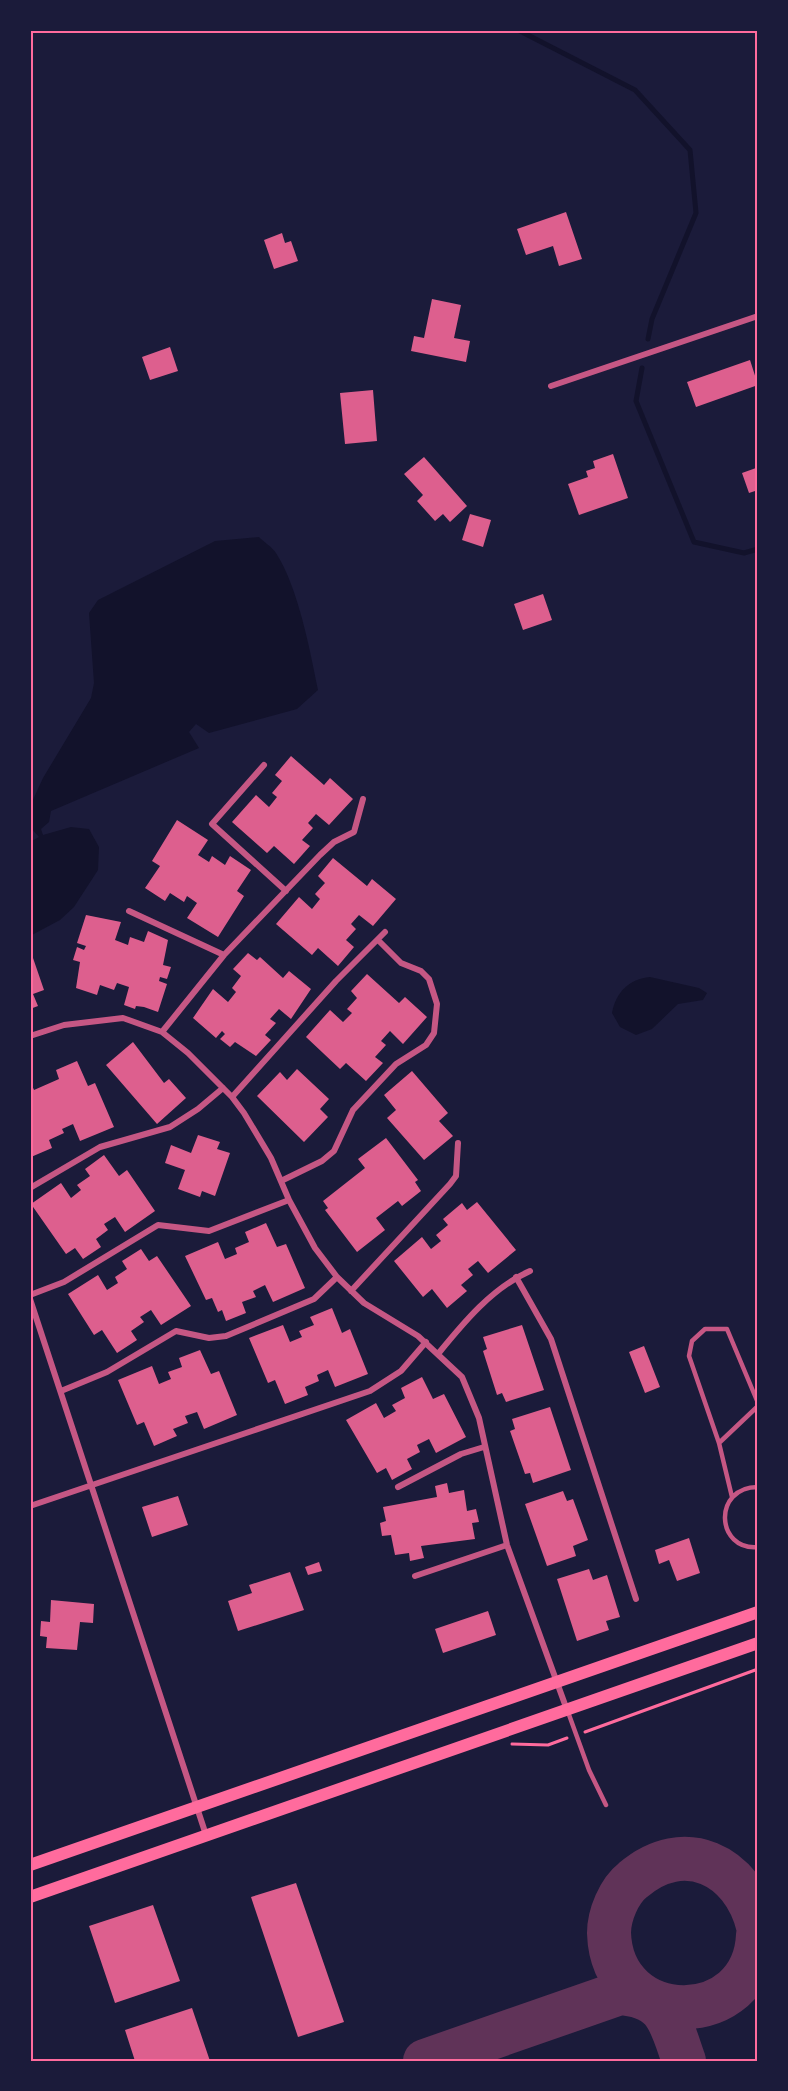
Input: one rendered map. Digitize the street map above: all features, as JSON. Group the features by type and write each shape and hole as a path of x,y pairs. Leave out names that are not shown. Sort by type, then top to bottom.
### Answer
{"main road":[{"path":"30,1864 758,1612"},
{"path":"30,1897 758,1643"}],"street":[{"path":"551,386 758,316"},
{"path":"264,765 212,824 286,891"},
{"path":"162,1032 224,955 334,842 354,832 363,799"},
{"path":"129,911 224,955"},
{"path":"232,1097 336,981 385,932"},
{"path":"281,1181 322,1161 334,1151 352,1110 396,1064 426,1045 434,1033 437,1004 429,979 421,971 400,963 378,940"},
{"path":"30,1036 64,1025 123,1018 162,1032 188,1053 232,1097 271,1158 289,1200 315,1248 337,1277 351,1291 426,1342 462,1377 478,1418 507,1545 567,1710"},
{"path":"30,1188 100,1147 170,1127 198,1109 223,1088"},
{"path":"351,1291 456,1176 459,1143"},
{"path":"206,1836 30,1297 64,1282 158,1226 209,1231 289,1200"},
{"path":"438,1354 462,1324 516,1277 530,1271"},
{"path":"62,1391 107,1372 176,1331 216,1338 253,1325 314,1299 337,1277"},
{"path":"516,1277 551,1339 636,1599"},
{"path":"30,1506 370,1391 401,1371 426,1342"},
{"path":"398,1487 461,1454 484,1447"},
{"path":"415,1576 507,1545"}],"lane":[{"path":"719,1443 758,1404 727,1329 705,1329 692,1341 689,1356 719,1443 732,1497"},
{"path":"758,1487 739,1490 732,1497 724,1515 729,1534 744,1546 758,1547"},
{"path":"567,1710 589,1770 606,1805"}],"path":[{"path":"508,1744 548,1745 758,1669"}],"shaded area":[{"path":"259,537 276,553 291,583 302,619 318,690 297,709 209,733 196,724 189,732 199,748 51,811 49,822 41,829 43,835 71,827 89,829 99,847 98,870 74,907 60,920 30,936 30,842 39,837 30,827 31,804 43,778 91,698 94,683 89,613 98,600 215,541"},
{"path":"650,977 699,988 707,993 703,1000 678,1004 652,1029 636,1035 620,1027 612,1013 620,993 625,988 636,981"}],"building":[{"path":"566,212 582,259 559,266 553,246 526,255 517,229"},
{"path":"282,233 285,243 291,241 298,261 274,269 264,240"},
{"path":"432,299 461,305 454,338 470,341 466,362 411,351 414,336 424,338"},
{"path":"170,347 178,371 150,380 142,357"},
{"path":"750,360 758,385 696,407 687,382"},
{"path":"373,390 377,441 345,444 340,393"},
{"path":"613,454 628,498 579,515 568,484 588,477 586,471 595,468 593,461"},
{"path":"424,457 467,506 450,522 443,514 435,521 417,501 423,495 404,474"},
{"path":"756,468 758,490 749,493 742,473"},
{"path":"470,514 491,520 483,547 462,540"},
{"path":"543,594 552,620 523,630 514,604"},
{"path":"291,756 324,785 330,778 353,799 329,825 316,814 308,823 313,828 302,840 310,846 294,864 274,846 267,853 232,822 256,795 269,807 277,797 272,793 282,781 275,775"},
{"path":"177,820 208,840 198,855 209,862 212,856 225,865 230,856 251,870 237,891 244,896 218,937 187,918 197,903 187,896 184,902 170,893 165,901 145,888 160,866 152,861"},
{"path":"333,858 367,886 372,879 396,899 373,926 359,915 351,924 356,929 346,940 354,947 338,966 318,948 312,955 276,924 299,897 312,909 320,899 315,894 325,883 318,876"},
{"path":"86,915 121,922 115,940 128,945 130,937 144,942 148,931 168,940 163,965 171,967 167,979 160,977 159,981 167,984 158,1012 144,1007 136,1006 135,1009 124,1005 129,987 117,983 114,990 100,985 97,995 76,988 80,962 73,960 77,947 84,950 86,946 77,943"},
{"path":"248,953 257,960 260,957 283,978 289,971 311,989 291,1019 279,1009 270,1019 276,1023 265,1035 271,1040 256,1056 235,1042 230,1047 220,1039 225,1034 222,1031 216,1038 193,1018 213,989 228,1002 236,992 232,988 241,976 233,969"},
{"path":"33,958 44,990 33,994 38,1006 30,1009 30,959"},
{"path":"367,974 399,1003 405,997 427,1017 403,1044 390,1031 381,1041 386,1045 375,1057 383,1063 366,1081 346,1063 340,1069 306,1037 330,1010 343,1022 352,1013 347,1009 357,998 351,991"},
{"path":"133,1042 164,1083 169,1079 186,1098 157,1124 106,1065"},
{"path":"77,1061 88,1086 95,1083 114,1127 80,1141 73,1124 62,1129 64,1133 49,1140 52,1148 31,1157 30,1081 34,1090 59,1079 56,1070"},
{"path":"297,1069 329,1099 320,1109 328,1117 304,1142 257,1096 280,1072 287,1080"},
{"path":"412,1071 448,1113 439,1121 453,1136 424,1160 387,1118 396,1110 384,1095"},
{"path":"198,1135 220,1142 217,1149 230,1153 215,1196 202,1191 200,1197 178,1189 185,1170 165,1163 171,1145 191,1153"},
{"path":"386,1138 418,1180 415,1182 421,1191 402,1206 398,1201 376,1218 385,1230 357,1252 325,1210 328,1208 323,1201 365,1168 358,1159"},
{"path":"104,1155 119,1176 127,1170 155,1211 125,1232 115,1217 104,1224 108,1230 96,1239 101,1247 83,1259 75,1248 66,1254 31,1204 61,1183 71,1198 81,1190 77,1185 90,1176 85,1169"},
{"path":"477,1202 516,1250 488,1273 478,1261 468,1269 473,1275 461,1285 467,1291 447,1308 432,1289 423,1297 394,1261 422,1237 431,1249 441,1241 436,1235 448,1225 443,1219 462,1203 467,1210"},
{"path":"266,1223 277,1247 286,1244 305,1288 273,1302 265,1285 253,1291 256,1297 242,1302 246,1313 226,1321 222,1310 218,1312 212,1298 206,1300 185,1256 218,1242 225,1259 237,1254 235,1248 249,1242 245,1232"},
{"path":"141,1249 149,1261 157,1256 191,1306 161,1325 151,1310 140,1317 144,1322 131,1331 137,1340 117,1353 102,1330 94,1335 68,1294 98,1275 107,1290 118,1283 115,1277 127,1269 122,1261"},
{"path":"332,1308 342,1333 350,1329 368,1374 335,1387 328,1370 317,1375 319,1381 305,1387 308,1395 285,1404 275,1380 268,1383 249,1338 283,1325 290,1342 302,1337 299,1331 314,1325 310,1317"},
{"path":"522,1325 544,1390 506,1402 502,1393 497,1395 483,1351 487,1349 483,1337"},
{"path":"644,1346 660,1387 645,1393 629,1352"},
{"path":"200,1350 211,1374 219,1371 237,1415 204,1429 197,1412 185,1416 188,1423 173,1429 177,1436 154,1446 144,1422 137,1425 118,1380 152,1366 159,1384 171,1379 168,1372 182,1367 179,1358"},
{"path":"422,1377 433,1399 444,1394 466,1437 436,1453 429,1439 417,1445 420,1452 407,1459 412,1469 392,1480 386,1468 377,1473 346,1420 376,1403 384,1418 396,1411 392,1405 405,1398 401,1388"},
{"path":"550,1407 571,1470 533,1483 530,1473 525,1474 510,1431 515,1429 512,1419"},
{"path":"447,1483 449,1493 464,1490 467,1511 476,1509 479,1522 472,1523 475,1539 421,1546 424,1558 410,1561 409,1553 395,1555 391,1535 382,1536 380,1523 386,1521 383,1507 437,1497 435,1486"},
{"path":"563,1491 567,1501 573,1499 588,1540 573,1546 576,1556 547,1566 525,1504"},
{"path":"178,1496 188,1525 152,1537 142,1507"},
{"path":"689,1538 700,1573 677,1581 669,1560 659,1564 655,1550"},
{"path":"319,1562 322,1571 308,1575 305,1567"},
{"path":"589,1569 593,1580 607,1575 620,1617 606,1621 609,1630 577,1641 557,1579"},
{"path":"290,1572 304,1610 238,1631 228,1601 252,1593 249,1585"},
{"path":"51,1600 94,1604 93,1623 80,1622 77,1650 46,1648 47,1637 40,1636 41,1621 50,1622"},
{"path":"488,1611 496,1635 443,1653 435,1629"},
{"path":"296,1883 344,2022 298,2037 251,1897"},
{"path":"153,1905 180,1981 115,2003 89,1926"},
{"path":"192,2008 210,2061 135,2061 125,2030"}],"waterway":[{"path":"518,30 635,90 690,150 696,213 652,319 648,339"},
{"path":"642,368 636,401 694,542 744,553 758,549"}],"taxiway":[{"path":"758,1926 750,1905 739,1887 725,1873 709,1864 691,1859 672,1860 652,1867 633,1880 623,1890 616,1904 609,1933 616,1965 633,1988 656,2002 683,2007 710,2003 733,1989 751,1967 758,1935"},
{"path":"425,2061 620,1993 636,1995 658,2006 670,2023 684,2061"}]}
